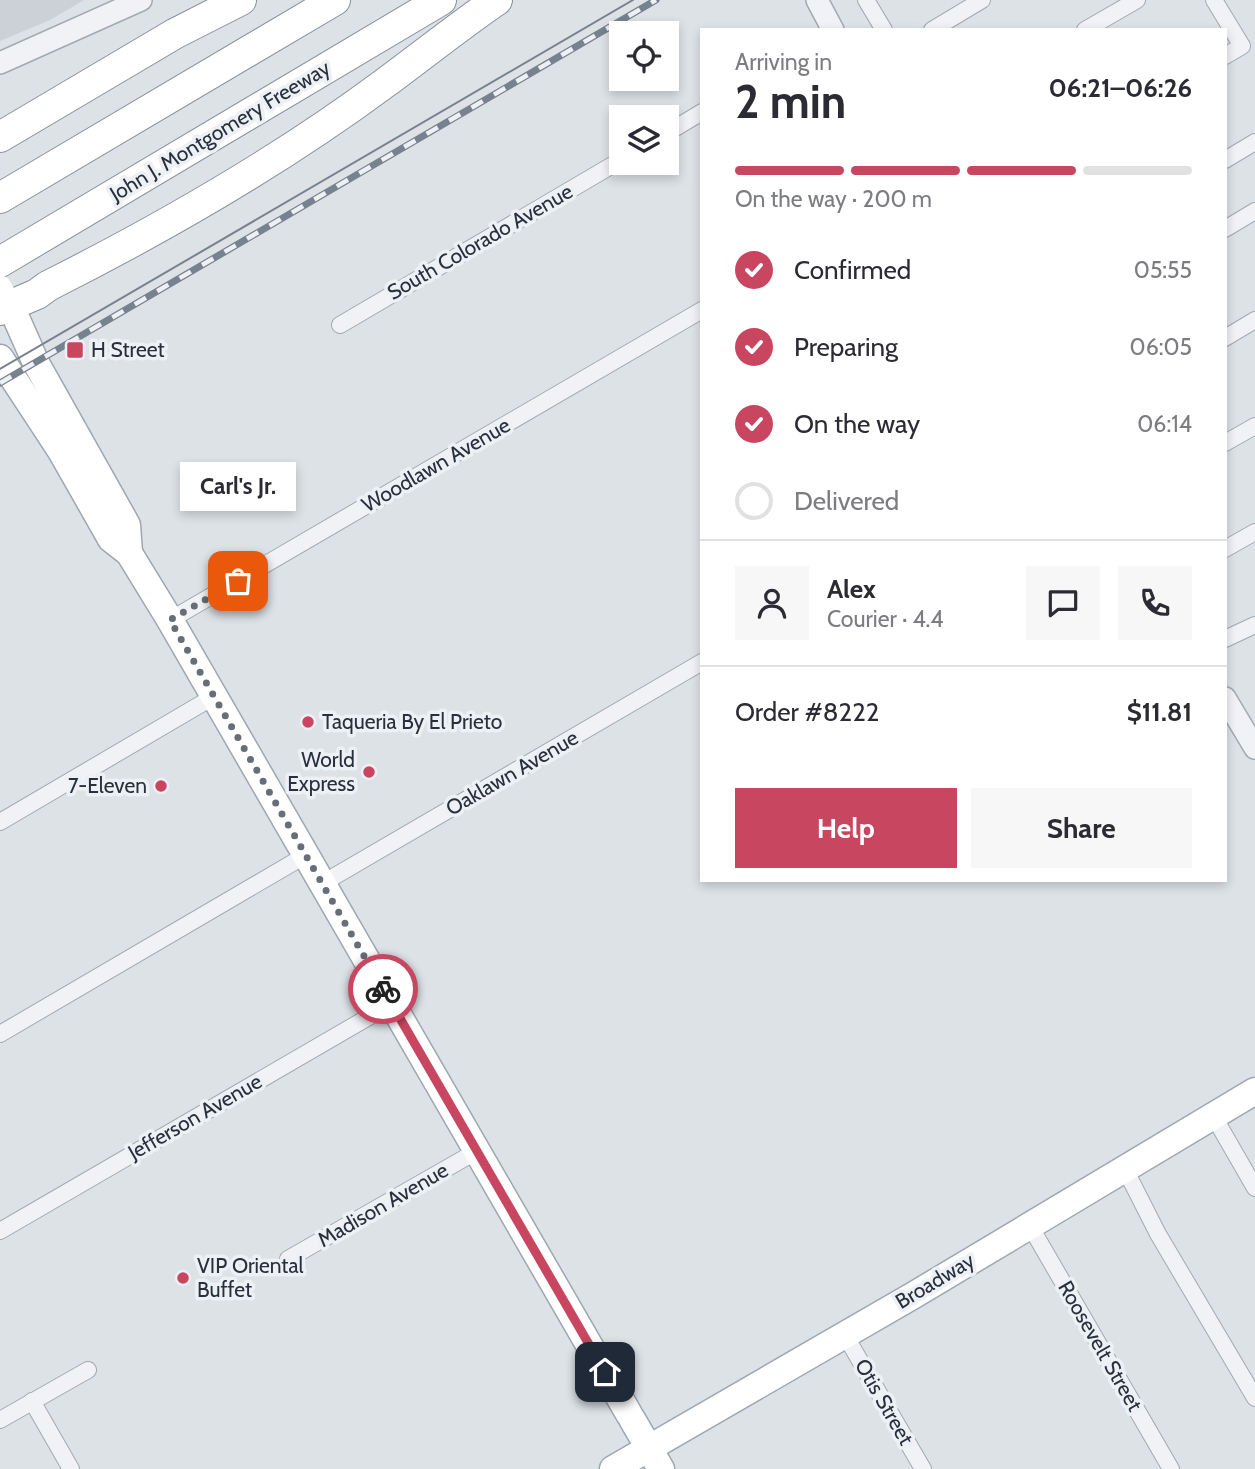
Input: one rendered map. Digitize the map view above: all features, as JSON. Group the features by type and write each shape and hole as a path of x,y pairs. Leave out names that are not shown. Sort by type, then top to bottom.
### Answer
{"highway":[{"path":"0,137 176,33 242,0"},
{"path":"0,198 335,0"},
{"name":"John J. Montgomery Freeway","path":"0,261 441,0"},
{"path":"5,301 37,294 128,246 259,168 385,83 446,35 497,0"}],"main road":[{"path":"5,301 30,352 127,525 129,553"},
{"path":"0,359 61,452 111,539 129,553 170,620 655,1458"},
{"name":"Broadway","path":"613,1469 655,1458 845,1335 1255,1091"}],"street":[{"path":"0,63 141,0"},
{"path":"817,0 832,28"},
{"path":"866,0 883,28"},
{"path":"935,28 982,0"},
{"path":"1088,28 1137,0"},
{"path":"1214,0 1241,46 1227,55"},
{"path":"679,126 700,114"},
{"path":"1227,159 1255,142"},
{"name":"South Colorado Avenue","path":"340,325 609,167"},
{"path":"1227,228 1255,211"},
{"name":"Woodlawn Avenue","path":"170,620 700,311"},
{"path":"1227,337 1255,320"},
{"path":"1227,442 1255,426"},
{"path":"1227,548 1255,532"},
{"path":"1227,638 1255,625"},
{"name":"Oaklawn Avenue","path":"323,883 700,663"},
{"path":"0,822 213,697"},
{"path":"1227,701 1255,748"},
{"path":"0,1034 306,855"},
{"name":"Jefferson Avenue","path":"0,1231 391,1004"},
{"path":"1213,1115 1255,1188"},
{"name":"Madison Avenue","path":"288,1259 477,1151"},
{"path":"1124,1167 1158,1234 1255,1398"},
{"name":"Roosevelt Street","path":"1029,1224 1171,1469"},
{"name":"Otis Street","path":"845,1335 923,1469"},
{"path":"0,1420 88,1370"},
{"path":"32,1401 71,1469"}],"shaded area":[{"path":"0,0 84,0 50,20 0,41"}],"tram line":[{"path":"0,369 633,0"}],"railway":[{"path":"0,383 656,0"}],"way so far":[{"path":"238,581 170,620 383,989"}],"place":[{"name":"H Street","path":"75,350"},
{"name":"Carl's Jr.","path":"238,581"},
{"name":"Taqueria By El Prieto","path":"308,722"},
{"name":"World Express","path":"369,772"},
{"name":"7-Eleven","path":"161,786"},
{"name":"VIP Oriental Buffet","path":"183,1278"}],"route":[{"path":"383,989 605,1372"}]}
